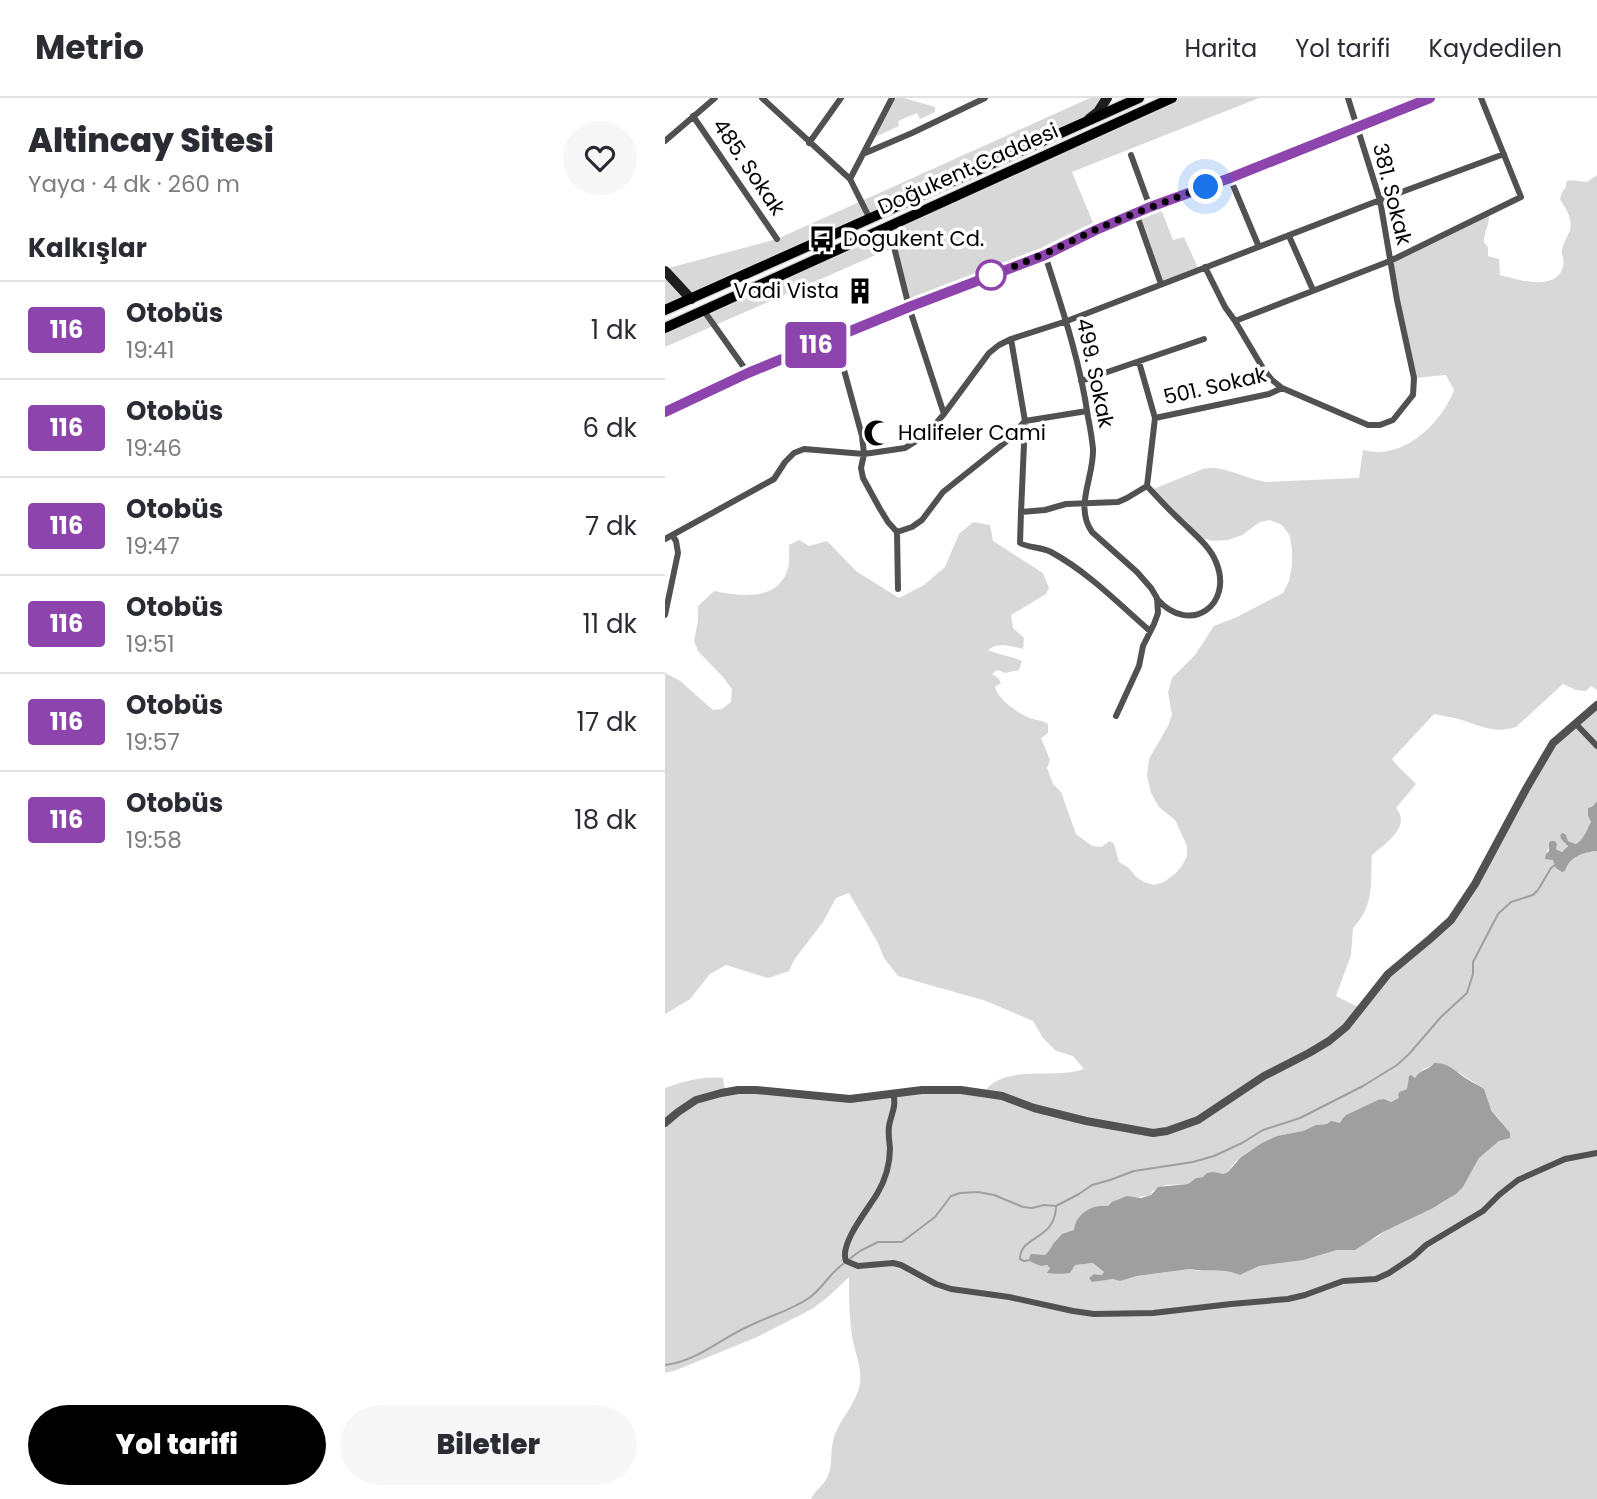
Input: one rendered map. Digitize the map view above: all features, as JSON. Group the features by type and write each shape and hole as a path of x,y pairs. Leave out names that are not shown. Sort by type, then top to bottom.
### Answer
{"main road":[{"path":"1084,124 1107,98"},
{"name":"Doğukent Caddesi","path":"665,328 1171,98"},
{"path":"1130,100 1135,114"},
{"name":"Doğukent Caddesi","path":"665,310 1084,124 1130,100"},
{"path":"665,271 704,311"}],"street":[{"path":"665,141 715,98"},
{"path":"761,98 850,179 870,219"},
{"path":"809,143 841,98"},
{"path":"850,179 892,98"},
{"path":"863,154 985,98"},
{"name":"381. Sokak","path":"1282,388 1368,425 1380,425 1393,420 1413,395 1414,378 1380,200 1348,98"},
{"path":"665,412 748,373 1045,255 1150,207 1358,128 1418,100 1430,98"},
{"path":"1235,321 1390,261 1521,197 1481,98"},
{"name":"485. Sokak","path":"693,116 777,239"},
{"path":"669,537 774,479 794,453 804,449 864,454 905,448 926,435 989,353 1011,339 1067,321 1504,154"},
{"path":"1131,155 1150,207"},
{"path":"1230,178 1259,247"},
{"path":"1136,213 1161,284"},
{"path":"1289,236 1313,290"},
{"path":"892,239 909,307 944,414"},
{"name":"499. Sokak","path":"1045,255 1067,321 1087,411 1093,450 1084,503"},
{"path":"1205,267 1225,307 1263,370 1282,388"},
{"path":"704,311 748,373"},
{"path":"835,337 862,436 863,478 888,522 897,532 898,589"},
{"path":"1011,339 1025,421 1020,543 1023,546 1046,550 1084,574 1150,631"},
{"path":"1081,381 1205,339"},
{"path":"1139,362 1156,418 1147,486"},
{"name":"501. Sokak","path":"1156,418 1269,394 1282,388"},
{"path":"897,532 922,520 943,492 1007,441 1025,421 1087,411"},
{"path":"1021,512 1045,510 1066,504 1118,502 1147,486"},
{"path":"1084,503 1087,524 1093,532 1137,572 1163,606 1186,616 1203,613 1211,607 1218,592 1216,561 1207,548 1147,486"},
{"path":"665,615 678,553 677,541 669,537"},
{"path":"1116,716 1139,666 1143,646 1158,613 1157,598"},
{"path":"665,1123 696,1100 738,1090 850,1098 940,1089 984,1092 1086,1121 1153,1133 1198,1120 1263,1076 1329,1041 1346,1027 1388,974 1451,920 1475,884 1553,743 1597,705"},
{"path":"1576,724 1597,746"},
{"path":"893,1094 895,1102 889,1126 890,1161 887,1173 849,1237 844,1252 846,1261 858,1266 893,1263 951,1289 1009,1297 1094,1314 1153,1313 1288,1299 1343,1281 1375,1279 1389,1273 1426,1245 1483,1211 1518,1180 1565,1159 1597,1153"}],"shaded area":[{"path":"893,98 904,98 935,107 935,112 920,119 917,113 898,121 899,126 873,138"},
{"path":"1090,98 1107,98 1098,112 665,310 665,280 670,277 665,269 777,239"},
{"path":"1172,98 1259,98 1072,172 1096,230 1045,255 909,307 894,247 665,347 665,328"},
{"path":"1597,175 1597,690 1591,686 1586,691 1576,690 1563,684 1516,727 1509,729 1488,728 1434,714 1392,759 1416,784 1396,808 1401,821 1399,828 1390,840 1372,855 1368,902 1353,928 1351,955 1336,996 1362,1009 1373,992 1451,920 1543,758 1597,705 1597,801 1589,807 1588,816 1591,822 1586,835 1576,844 1568,841 1566,835 1560,835 1567,845 1566,849 1563,852 1556,849 1557,844 1549,846 1545,859 1566,866 1580,855 1597,851 1597,1499 811,1499 829,1474 835,1434 855,1398 860,1383 851,1325 849,1277 812,1309 757,1337 665,1373 665,1088 694,1080 723,1078 725,1092 850,1099 893,1094 984,1092 993,1083 1017,1075 1084,1069 1073,1056 1056,1051 1043,1038 1033,1021 986,1001 898,976 884,958 849,893 836,898 789,971 768,978 726,965 710,974 690,999 665,1014 665,673 679,680 713,710 722,709 731,702 732,689 698,651 694,641 698,606 714,591 746,595 767,592 776,587 788,568 789,545 799,540 809,546 827,541 856,571 899,598 924,585 945,567 959,534 973,522 990,525 993,541 1043,573 1049,588 1046,594 1011,615 1013,628 1024,638 1023,649 1000,645 988,650 1022,661 1019,670 1005,673 997,670 992,674 1001,683 995,687 997,692 1016,711 1048,724 1048,733 1041,738 1050,760 1047,768 1053,784 1061,792 1076,834 1092,846 1101,847 1110,841 1114,844 1119,862 1135,876 1154,885 1164,882 1175,874 1187,856 1187,846 1175,820 1159,807 1151,793 1147,775 1149,759 1172,715 1168,692 1172,678 1195,655 1214,626 1283,593 1289,581 1292,550 1290,536 1282,525 1270,520 1260,522 1242,535 1228,540 1213,541 1197,537 1151,490 1211,468 1267,482 1359,478 1363,450 1392,450 1415,440 1442,412 1454,390 1446,375 1414,378 1390,261 1489,213 1484,242 1488,247 1488,256 1499,259 1500,275 1536,282 1554,279 1563,266 1563,245 1571,226 1568,213 1560,199 1562,192 1566,182 1570,180 1587,182","holes":["1434,1063 1484,1089 1489,1107 1500,1120 1509,1138 1499,1141 1479,1158 1463,1187 1456,1194 1379,1236 1350,1250 1337,1250 1289,1262 1259,1266 1240,1275 1226,1270 1190,1269 1120,1281 1092,1281 1089,1278 1104,1272 1093,1263 1075,1265 1060,1272 1031,1262 1045,1256 1059,1240 1074,1230 1082,1215 1091,1209 1108,1206 1124,1198 1151,1195 1152,1191 1166,1185 1188,1184 1196,1178 1228,1172 1246,1153 1277,1136 1303,1131 1316,1125 1341,1123 1343,1118 1354,1111 1384,1099 1391,1102 1400,1098 1399,1092 1407,1089 1412,1077 1416,1078 1423,1069 1433,1066"]},
{"path":"1159,204 1173,240 1184,237 1199,270 1161,284 1136,213"},
{"path":"1597,801 1597,851 1578,856 1562,872 1556,868 1553,860 1545,859 1549,843 1555,841 1556,849 1562,852 1568,846 1561,839 1560,835 1563,833 1568,841 1576,844 1579,842 1591,822 1588,808"},
{"path":"1434,1063 1448,1066 1484,1089 1491,1110 1510,1133 1510,1138 1499,1141 1479,1158 1463,1187 1456,1194 1383,1232 1355,1250 1337,1250 1303,1260 1259,1266 1240,1275 1226,1271 1190,1269 1120,1281 1113,1279 1092,1282 1089,1278 1104,1272 1093,1263 1075,1265 1070,1273 1052,1274 1047,1273 1050,1268 1047,1265 1041,1266 1031,1262 1029,1258 1031,1254 1045,1255 1062,1234 1074,1230 1078,1219 1090,1208 1108,1206 1127,1196 1141,1198 1151,1195 1158,1187 1188,1184 1207,1173 1228,1172 1241,1157 1277,1136 1303,1131 1331,1121 1340,1123 1346,1115 1378,1100 1391,1102 1399,1098 1399,1092 1407,1089 1409,1076 1415,1078"}],"waterway":[{"path":"848,1260 878,1242 902,1242 935,1217 951,1196 978,1192 994,1195 1023,1207 1056,1206 1092,1185 1134,1171 1214,1156 1263,1130 1300,1118 1363,1086 1397,1065 1467,993 1473,974 1473,962 1498,914 1511,902 1533,895 1555,865"},
{"path":"1031,1260 1020,1259 1021,1251 1050,1227 1056,1208"},
{"path":"665,1365 688,1359 738,1331 802,1303 843,1264"}],"bus line":[{"name":"116","path":"665,412 748,373 1045,255 1150,207 1430,98"}],"place":[{"name":"Dogukent Cd.","path":"822,239"},
{"name":"Vadi Vista","path":"860,291"},
{"name":"Halifeler Cami","path":"877,433"}],"route":[{"path":"991,275 1045,255 1150,207 1206,187"}]}
